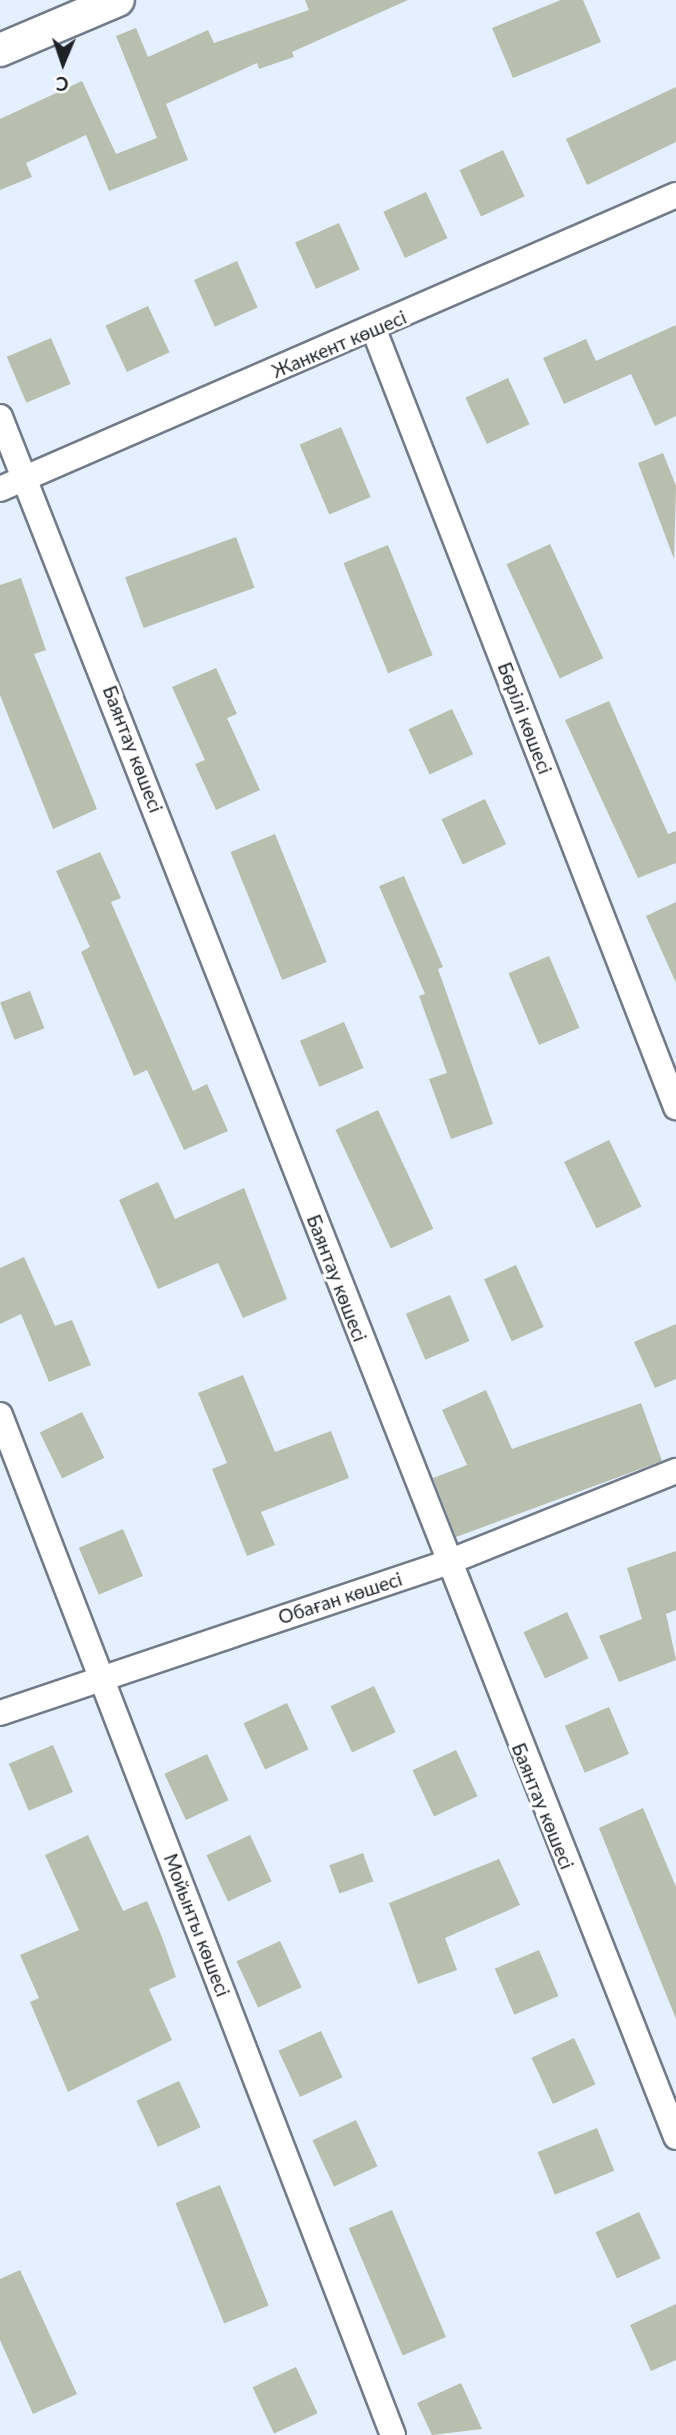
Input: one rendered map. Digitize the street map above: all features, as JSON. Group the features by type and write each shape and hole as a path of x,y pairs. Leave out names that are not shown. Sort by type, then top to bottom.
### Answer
{"street":[{"path":"0,50 118,0"},
{"name":"Жанкент көшесі","path":"0,489 374,330 676,195"},
{"name":"Бөрілі көшесі","path":"374,330 676,1107"},
{"name":"Баянтау көшесі","path":"0,417 28,476 446,1563 676,2137"},
{"name":"Мойынты көшесі","path":"0,1415 393,2435"},
{"name":"Обаған көшесі","path":"0,1713 102,1676 446,1563 676,1471"}],"building":[{"path":"305,0 408,0 292,52 294,57 259,69 257,63 166,104 188,160 109,191 86,135 26,163 32,177 0,190 0,119 82,81 116,154 157,138 116,36 136,28 148,57 208,30 214,43 309,10"},
{"path":"561,0 583,0 601,42 513,78 492,28"},
{"path":"676,87 676,142 587,185 566,139"},
{"path":"503,150 525,196 481,217 459,170"},
{"path":"426,192 448,238 405,258 383,212"},
{"path":"339,223 360,270 316,289 295,243"},
{"path":"237,261 258,308 215,327 194,280"},
{"path":"148,306 170,352 127,372 105,326"},
{"path":"676,325 676,416 655,426 631,374 564,404 543,358 586,339 596,361"},
{"path":"51,338 71,384 26,403 7,357"},
{"path":"508,378 530,424 487,444 465,398"},
{"path":"341,427 371,497 329,515 300,445"},
{"path":"663,453 676,486 674,559 638,463"},
{"path":"236,537 254,588 144,628 125,577"},
{"path":"550,544 603,658 560,678 506,564"},
{"path":"388,545 433,655 388,673 343,563"},
{"path":"21,578 46,650 34,654 97,809 53,829 0,695 0,585"},
{"path":"216,668 237,714 227,718 260,790 216,810 195,764 205,760 172,687"},
{"path":"609,701 668,834 676,831 676,863 638,878 565,720"},
{"path":"452,709 473,754 430,775 408,729"},
{"path":"485,799 506,844 463,865 441,819"},
{"path":"275,834 327,962 282,980 230,852"},
{"path":"100,852 121,898 111,902 193,1091 207,1084 228,1131 184,1150 147,1070 134,1076 81,952 90,947 56,871"},
{"path":"404,876 443,967 438,969 493,1124 451,1139 429,1079 447,1073 419,996 425,994 379,886"},
{"path":"676,902 676,983 646,916"},
{"path":"549,956 579,1028 539,1045 508,973"},
{"path":"30,991 44,1028 14,1040 0,1002"},
{"path":"344,1022 364,1068 319,1087 300,1041"},
{"path":"378,1110 433,1229 391,1249 335,1130"},
{"path":"609,1140 641,1207 596,1228 564,1162"},
{"path":"158,1182 175,1219 244,1188 287,1299 243,1318 218,1263 158,1289 119,1200"},
{"path":"24,1257 55,1326 72,1320 91,1365 49,1382 21,1314 0,1324 0,1268"},
{"path":"516,1265 544,1327 512,1341 484,1279"},
{"path":"450,1295 470,1341 425,1360 406,1314"},
{"path":"676,1324 676,1379 655,1388 634,1342"},
{"path":"243,1375 275,1452 331,1431 349,1478 261,1512 275,1545 247,1556 212,1469 227,1463 198,1393"},
{"path":"486,1390 512,1449 641,1403 662,1461 456,1537 433,1478 467,1465 442,1410"},
{"path":"82,1412 104,1458 62,1478 40,1433"},
{"path":"123,1529 143,1576 99,1595 79,1548"},
{"path":"676,1551 676,1610 666,1614 676,1660 619,1682 599,1636 642,1619 627,1568"},
{"path":"567,1612 589,1658 545,1679 523,1632"},
{"path":"374,1686 396,1732 352,1753 330,1706"},
{"path":"287,1703 309,1749 265,1770 243,1723"},
{"path":"609,1707 629,1754 585,1773 565,1726"},
{"path":"53,1745 73,1792 29,1811 9,1764"},
{"path":"456,1750 478,1796 434,1817 412,1770"},
{"path":"207,1754 229,1800 186,1820 164,1774"},
{"path":"643,1808 676,1887 676,2019 599,1828"},
{"path":"88,1835 123,1911 147,1901 162,1937 176,1977 149,1989 172,2040 68,2092 30,2002 39,1998 20,1955 79,1930 45,1855"},
{"path":"250,1835 272,1881 228,1902 206,1855"},
{"path":"363,1853 373,1881 339,1894 329,1865"},
{"path":"499,1859 520,1905 445,1938 457,1970 418,1984 389,1903"},
{"path":"280,1941 302,1987 258,2008 236,1961"},
{"path":"539,1950 559,1996 514,2015 495,1969"},
{"path":"321,2031 343,2077 300,2097 278,2051"},
{"path":"574,2038 596,2084 553,2104 531,2058"},
{"path":"179,2081 201,2127 158,2147 136,2101"},
{"path":"356,2120 378,2166 334,2187 312,2140"},
{"path":"597,2128 614,2171 555,2195 538,2152"},
{"path":"220,2185 269,2306 224,2324 175,2203"},
{"path":"392,2210 446,2337 403,2355 349,2228"},
{"path":"639,2212 661,2258 617,2279 595,2232"},
{"path":"20,2270 77,2394 33,2414 0,2340 0,2279"},
{"path":"676,2304 676,2360 651,2371 630,2325"},
{"path":"296,2367 318,2413 274,2434 252,2387"},
{"path":"461,2383 482,2429 432,2435 417,2403"}]}
